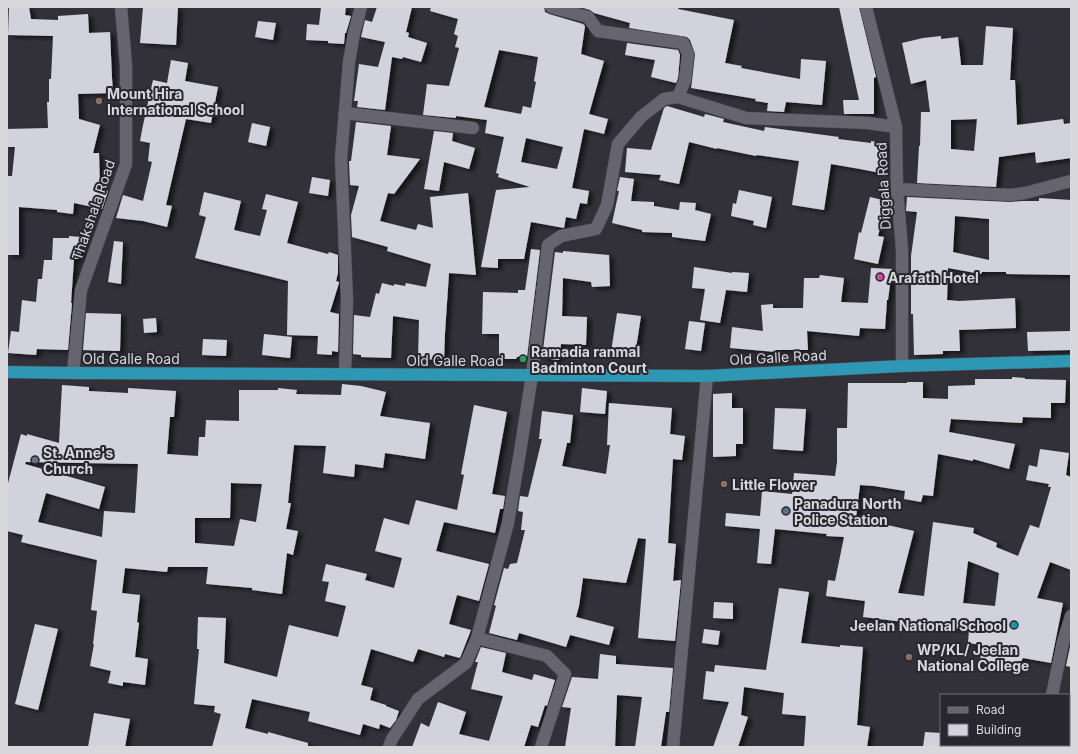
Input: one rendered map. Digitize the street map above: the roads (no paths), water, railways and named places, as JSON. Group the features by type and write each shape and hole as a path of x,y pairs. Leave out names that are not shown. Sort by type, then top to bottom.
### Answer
{"highway":[{"name":"Old Galle Road","path":"7,372 707,376 902,366 1071,361"}],"street":[{"name":"Thakshala Road","path":"73,373 81,290 126,164 126,65 121,7"},
{"path":"346,374 347,300 342,158 349,62 354,33 361,7"},
{"path":"551,7 588,17 598,31 683,43 688,54 685,80 678,97"},
{"name":"Diggala Road","path":"866,7 896,127 897,189 902,249 902,366"},
{"path":"389,747 392,739 418,699 466,662 477,638 508,523 532,375 548,245 561,236 596,229 607,205 618,144 641,116 664,99 678,97 746,118 868,123 896,127"},
{"path":"345,113 473,128"},
{"path":"897,189 1010,195 1025,193 1071,181"},
{"path":"673,747 707,376"},
{"path":"1052,694 1063,642 1071,616"},
{"path":"477,638 547,656 565,674 541,747"}],"place":[{"name":"Mount Hira International School","path":"99,101"},
{"name":"Arafath Hotel","path":"880,277"},
{"name":"Ramadia ranmal Badminton Court","path":"523,359"},
{"name":"St. Anne's Church","path":"35,460"},
{"name":"Little Flower","path":"724,484"},
{"name":"Panadura North Police Station","path":"786,511"},
{"name":"Jeelan National School","path":"1014,625"},
{"name":"WP/KL/ Jeelan National College","path":"909,657"}]}
